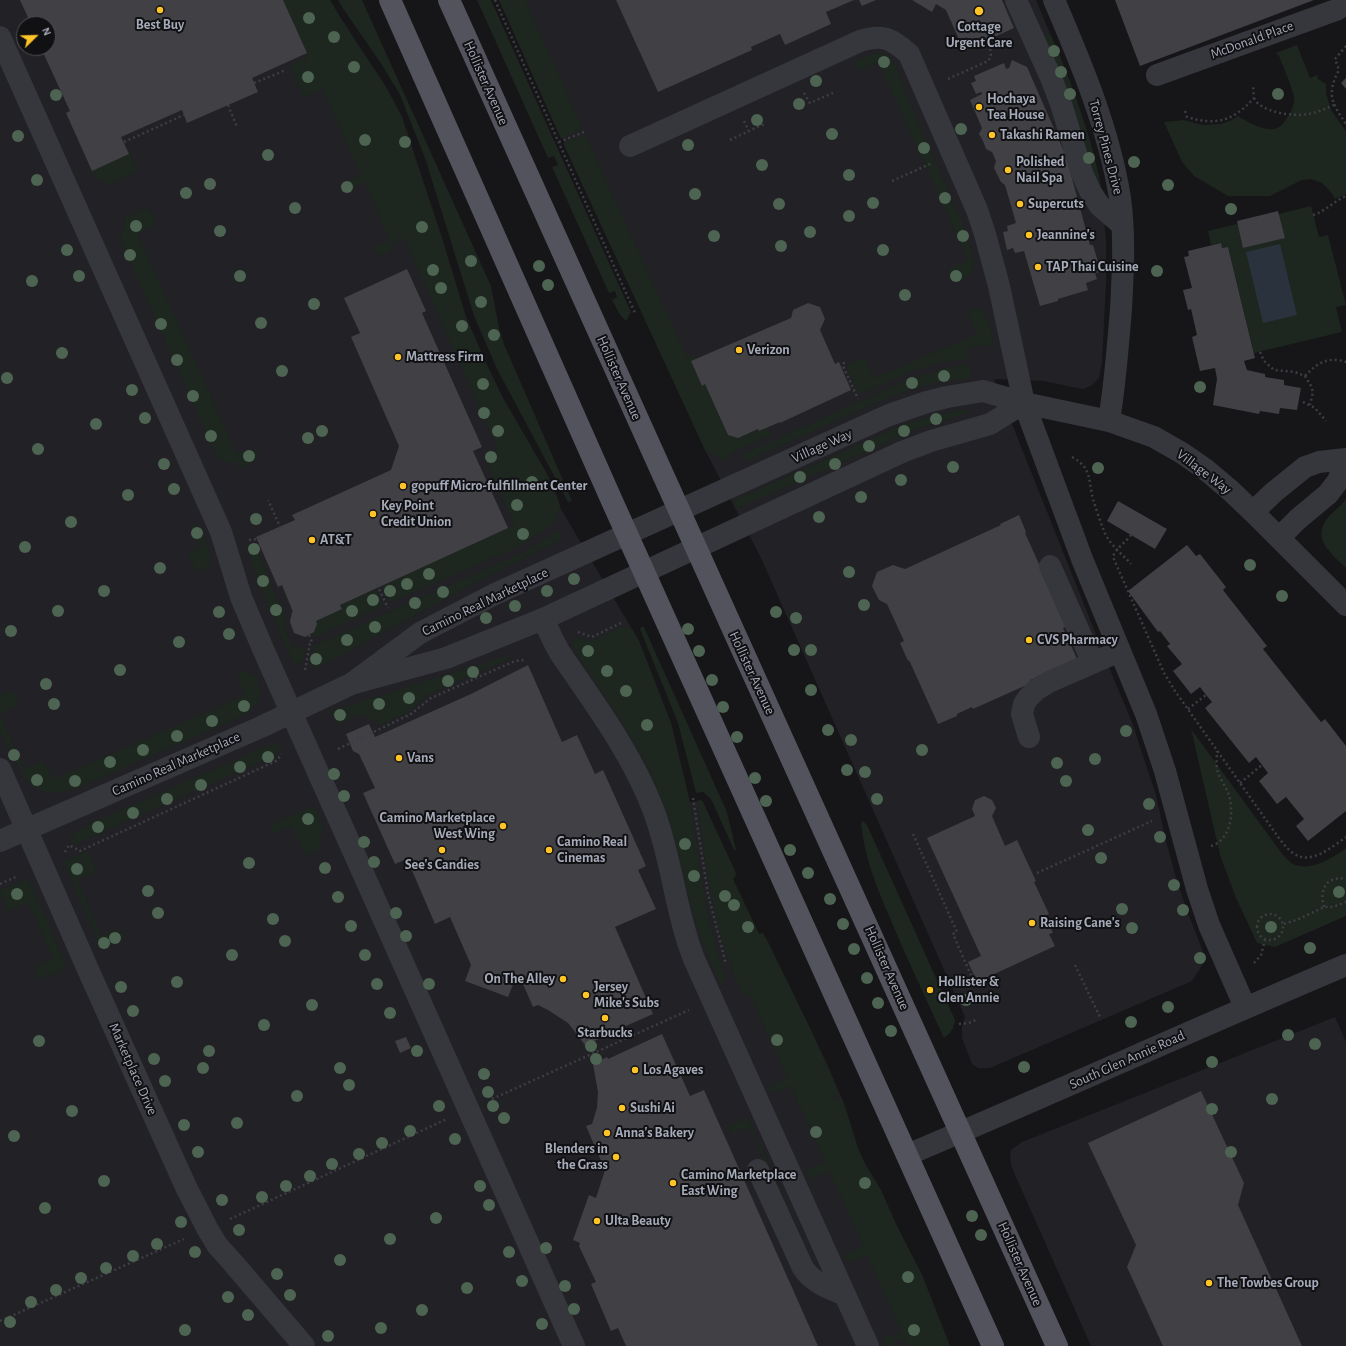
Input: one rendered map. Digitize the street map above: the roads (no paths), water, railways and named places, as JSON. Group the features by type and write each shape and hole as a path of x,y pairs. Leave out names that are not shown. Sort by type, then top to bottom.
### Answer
{"main road":[{"path":"390,0 644,572 993,1346"},
{"name":"Hollister Avenue","path":"449,0 678,510 837,857 1057,1346"}],"street":[{"path":"1016,0 1056,91 1082,173 1090,191 1100,206 1122,225"},
{"name":"Torrey Pines Drive","path":"1054,0 1089,88 1106,138 1115,171 1120,199 1123,274 1116,368 1109,421"},
{"name":"McDonald Place","path":"1156,75 1336,10 1346,4"},
{"path":"0,37 221,532 241,597 291,713 574,1346"},
{"path":"630,146 860,41 873,37 886,38 898,44 909,54 977,210 999,286 1024,404 1082,559 1146,714 1165,771 1189,861 1209,925 1245,1007"},
{"name":"Village Way","path":"627,534 889,416 927,402 983,391 1024,404 1109,421 1154,437 1182,453 1205,469 1253,512 1346,605"},
{"path":"644,572 902,452 931,441 990,424 1024,404"},
{"path":"1253,512 1274,492 1305,467 1320,462 1346,459 1338,481 1328,494 1298,519 1279,538"},
{"name":"Camino Real Marketplace","path":"351,684 420,633 495,594 627,534"},
{"path":"1050,566 1092,663"},
{"name":"Camino Real Marketplace","path":"0,841 291,713 351,684 446,658 543,619 644,572"},
{"path":"543,619 560,653 625,750 653,809 663,839 686,938 694,959 868,1346"},
{"path":"1029,737 1022,714 1024,704 1036,690 1049,682 1120,651"},
{"name":"Marketplace Drive","path":"0,769 179,1172 207,1228 217,1245 304,1346"},
{"name":"South Glen Annie Road","path":"907,1155 1245,1007 1346,965"},
{"path":"758,1170 808,1276 817,1282 845,1295"}],"place":[{"name":"Best Buy","path":"160,10"},
{"name":"Cottage Urgent Care","path":"979,11"},
{"name":"Hochaya Tea House","path":"979,107"},
{"name":"Takashi Ramen","path":"992,135"},
{"name":"Polished Nail Spa","path":"1008,170"},
{"name":"Supercuts","path":"1020,204"},
{"name":"Jeannine's","path":"1029,235"},
{"name":"TAP Thai Cuisine","path":"1038,267"},
{"name":"Verizon","path":"739,350"},
{"name":"Mattress Firm","path":"398,357"},
{"name":"gopuff Micro-fulfillment Center","path":"403,486"},
{"name":"Key Point Credit Union","path":"373,514"},
{"name":"AT&T","path":"312,540"},
{"name":"CVS Pharmacy","path":"1029,640"},
{"name":"Vans","path":"399,758"},
{"name":"Camino Marketplace West Wing","path":"503,826"},
{"name":"See's Candies","path":"442,850"},
{"name":"Camino Real Cinemas","path":"549,850"},
{"name":"Raising Cane's","path":"1032,923"},
{"name":"On The Alley","path":"563,979"},
{"name":"Hollister & Glen Annie","path":"930,990"},
{"name":"Jersey Mike's Subs","path":"586,995"},
{"name":"Starbucks","path":"605,1018"},
{"name":"Los Agaves","path":"635,1070"},
{"name":"Sushi Ai","path":"622,1108"},
{"name":"Anna's Bakery","path":"607,1133"},
{"name":"Blenders in the Grass","path":"616,1157"},
{"name":"Camino Marketplace East Wing","path":"673,1183"},
{"name":"Ulta Beauty","path":"597,1221"},
{"name":"The Towbes Group","path":"1209,1283"}]}
